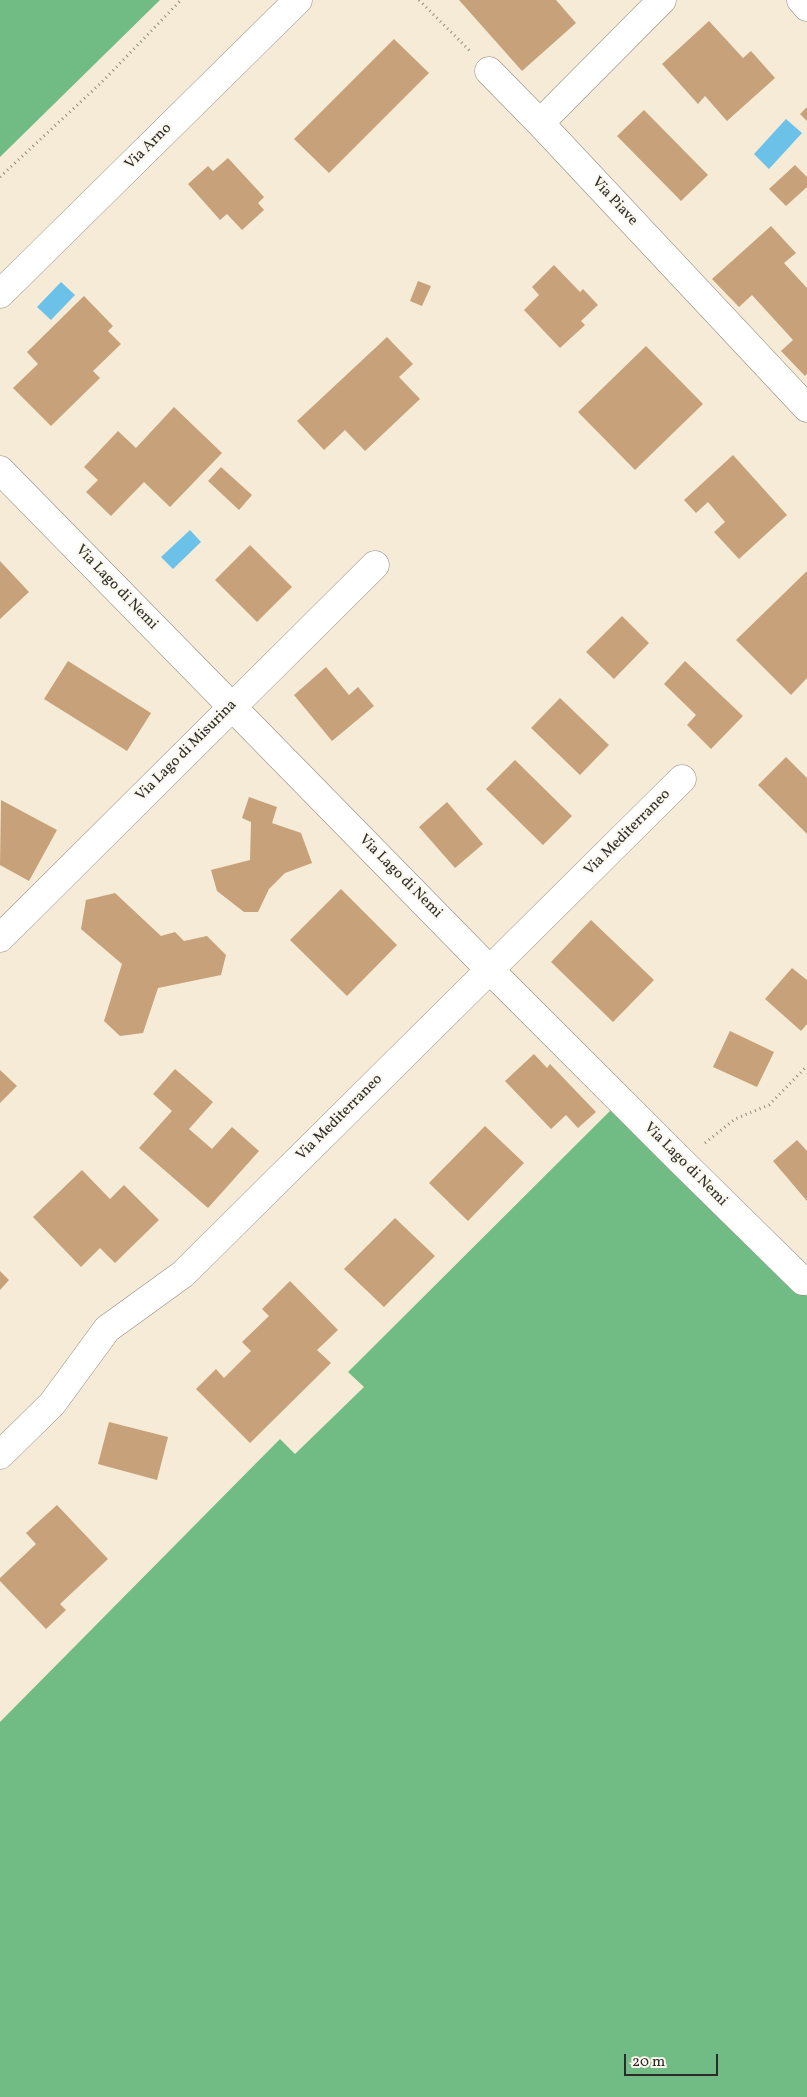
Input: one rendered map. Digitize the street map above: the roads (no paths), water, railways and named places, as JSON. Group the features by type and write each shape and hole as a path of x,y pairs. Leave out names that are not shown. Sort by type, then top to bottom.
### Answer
{"street":[{"name":"Via Arno","path":"0,294 298,0"},
{"path":"540,123 662,0"},
{"path":"801,0 807,6"},
{"name":"Via Piave","path":"488,71 540,123 807,408"},
{"name":"Via Lago di Nemi","path":"0,470 490,970 804,1281"},
{"name":"Via Lago di Misurina","path":"0,938 231,706 375,565"},
{"name":"Via Mediterraneo","path":"0,1456 52,1404 107,1329 183,1274 682,779"}],"water":[{"path":"786,119 802,133 769,169 754,154"},
{"path":"61,282 75,295 51,320 37,307"},
{"path":"190,530 201,542 173,569 161,557"}]}
